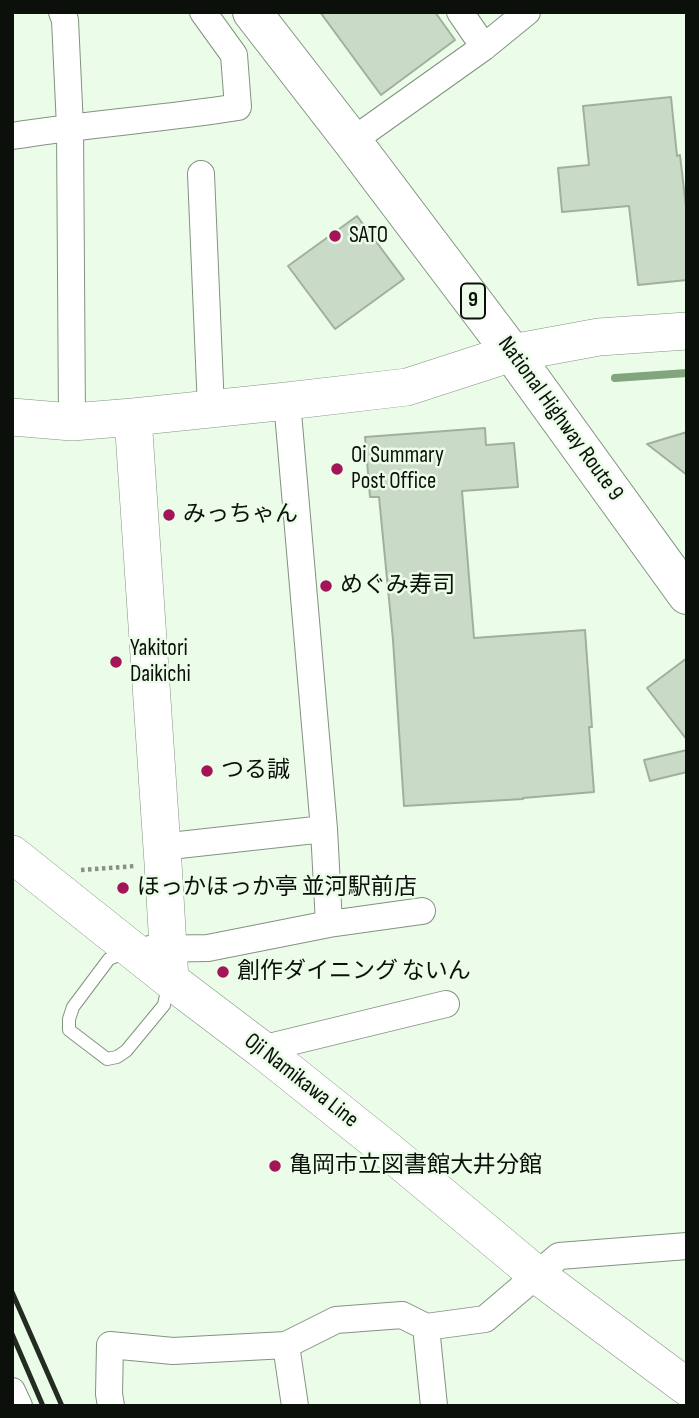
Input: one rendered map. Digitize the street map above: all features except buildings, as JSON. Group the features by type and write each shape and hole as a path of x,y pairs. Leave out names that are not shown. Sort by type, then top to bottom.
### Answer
{"highway":[{"name":"National Highway Route 9","path":"251,12 512,353 687,595"}],"street":[{"path":"62,12 65,20 70,127 72,422"},
{"path":"12,136 238,107 234,55 203,12"},
{"path":"460,12 484,47"},
{"path":"352,142 484,47 527,12"},
{"path":"201,174 211,409"},
{"path":"12,416 72,422 407,387 512,353 599,338 687,331"},
{"path":"287,401 324,829 329,924"},
{"path":"134,417 169,964 208,948 329,924 422,911"},
{"path":"162,855 324,829"},
{"name":"Oji Namikawa Line","path":"24,864 131,949 169,964 261,1049 537,1275 687,1387"},
{"path":"261,1049 446,1003"},
{"path":"111,1406 110,1345 173,1351 286,1345 336,1320 402,1315 426,1327 485,1319 559,1256 687,1246"},
{"path":"426,1327 434,1406"},
{"path":"286,1345 295,1406"},
{"path":"12,1391 19,1406"}],"lane":[{"path":"131,949 109,959 73,1007 69,1019 69,1030 107,1059 126,1051 164,1005 169,964"}],"path":[{"path":"24,864 162,855"}],"waterway":[{"path":"615,378 687,373"}],"railway":[{"path":"12,1292 62,1406"},
{"path":"12,1334 43,1406"}],"place":[{"name":"SATO","path":"335,236"},
{"name":"Oi Summary Post Office","path":"337,469"},
{"name":"みっちゃん","path":"169,515"},
{"name":"めぐみ寿司","path":"326,586"},
{"name":"Yakitori Daikichi","path":"116,662"},
{"name":"つる誠","path":"207,771"},
{"name":"ほっかほっか亭 並河駅前店","path":"123,888"},
{"name":"創作ダイニング ないん","path":"223,972"},
{"name":"亀岡市立図書館大井分館","path":"275,1166"}]}
